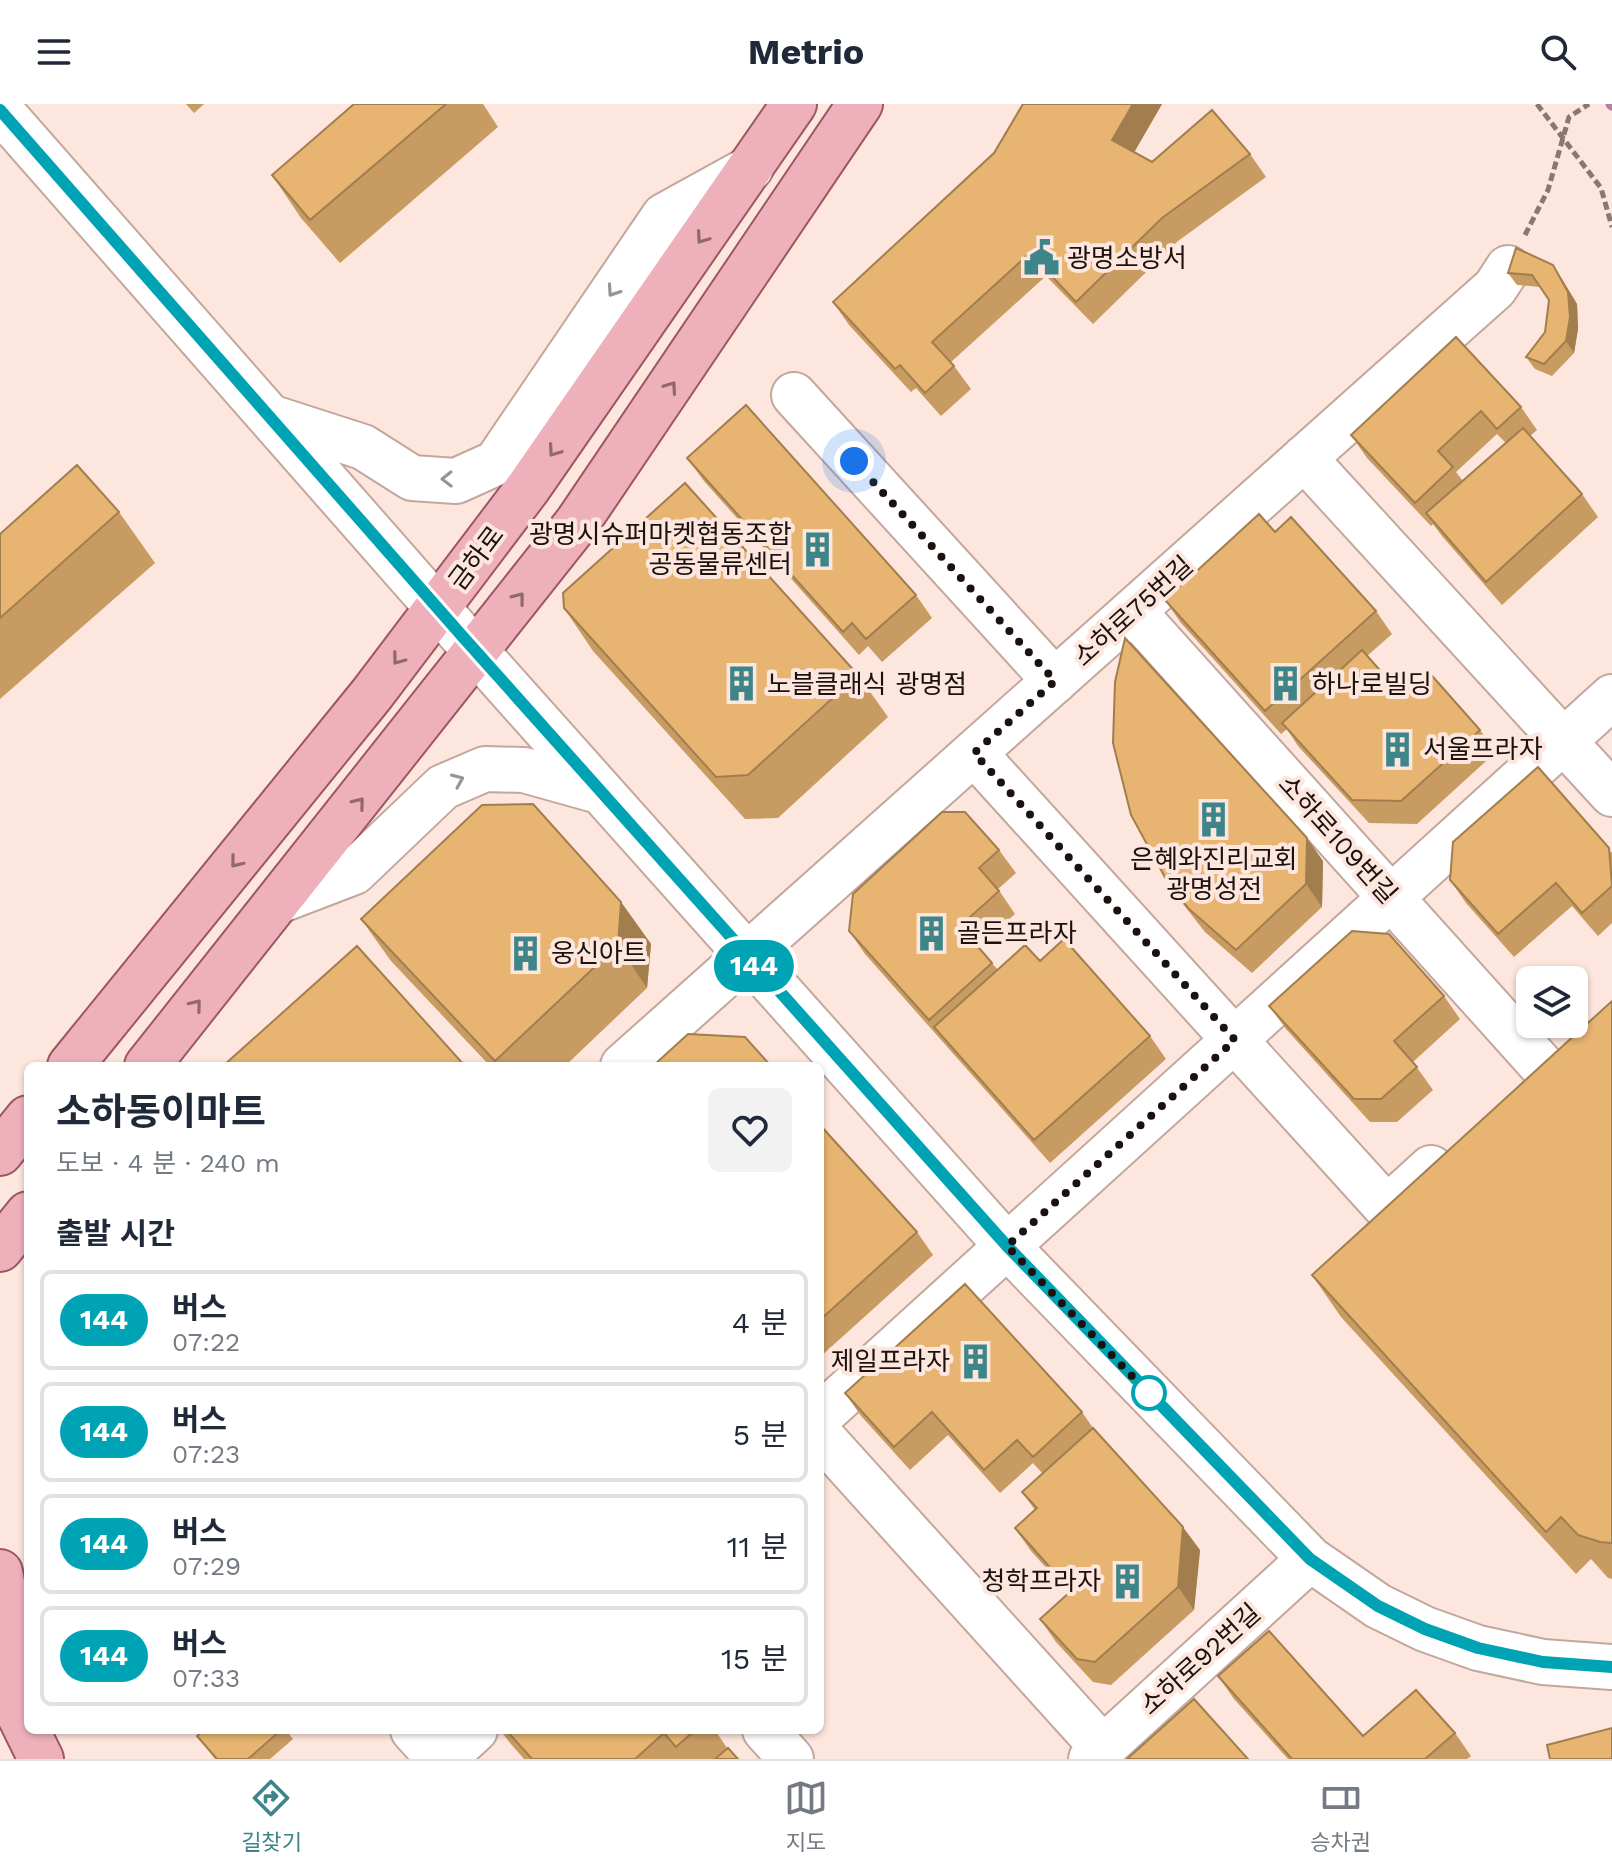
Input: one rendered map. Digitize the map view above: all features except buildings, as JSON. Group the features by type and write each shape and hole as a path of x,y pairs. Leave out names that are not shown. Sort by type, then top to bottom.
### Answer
{"main road":[{"name":"금하로","path":"73,1062 437,608 528,488 794,104"},
{"path":"160,1061 281,900 577,523 860,104"},
{"path":"0,1153 24,1123"},
{"path":"0,1572 24,1692"},
{"path":"0,1680 24,1721"}],"street":[{"path":"9,110 270,417 746,957 1007,1246 1310,1559 1378,1606 1425,1629 1478,1648 1543,1662 1612,1667"},
{"path":"270,417 363,447 412,478 456,481 496,463 664,216 751,168"},
{"name":"소하로75번길","path":"628,1062 1495,288 1508,268"},
{"path":"794,395 1055,681"},
{"path":"1304,458 1612,794"},
{"name":"소하로109번길","path":"1133,611 1544,1068"},
{"path":"824,1412 1612,697"},
{"path":"974,753 1387,1208 1465,1138"},
{"path":"281,900 354,872 443,787 485,769 524,770 599,791"},
{"path":"1510,1098 1577,1038"},
{"path":"824,1440 1097,1753"},
{"name":"소하로92번길","path":"1097,1753 1310,1559"},
{"path":"417,1734 441,1759 470,1734"},
{"path":"769,1734 791,1759"}],"path":[{"path":"1537,104 1601,188 1612,227"},
{"path":"1508,268 1548,190 1569,117 1589,104"}],"bus line":[{"name":"144","path":"0,110 746,957 1007,1246 1310,1559 1378,1606 1425,1629 1478,1648 1543,1662 1612,1667"}],"place":[{"name":"광명소방서","path":"1041,258"},
{"name":"광명시슈퍼마켓협동조합 공동물류센터","path":"818,549"},
{"name":"노블클래식 광명점","path":"741,684"},
{"name":"하나로빌딩","path":"1286,684"},
{"name":"서울프라자","path":"1397,749"},
{"name":"은혜와진리교회 광명성전","path":"1214,820"},
{"name":"골든프라자","path":"931,933"},
{"name":"웅신아트","path":"525,953"},
{"name":"제일프라자","path":"976,1361"},
{"name":"청학프라자","path":"1127,1581"}],"route":[{"path":"854,461 1055,681 974,753 1235,1040 1007,1246 1151,1396 1149,1393"}]}
